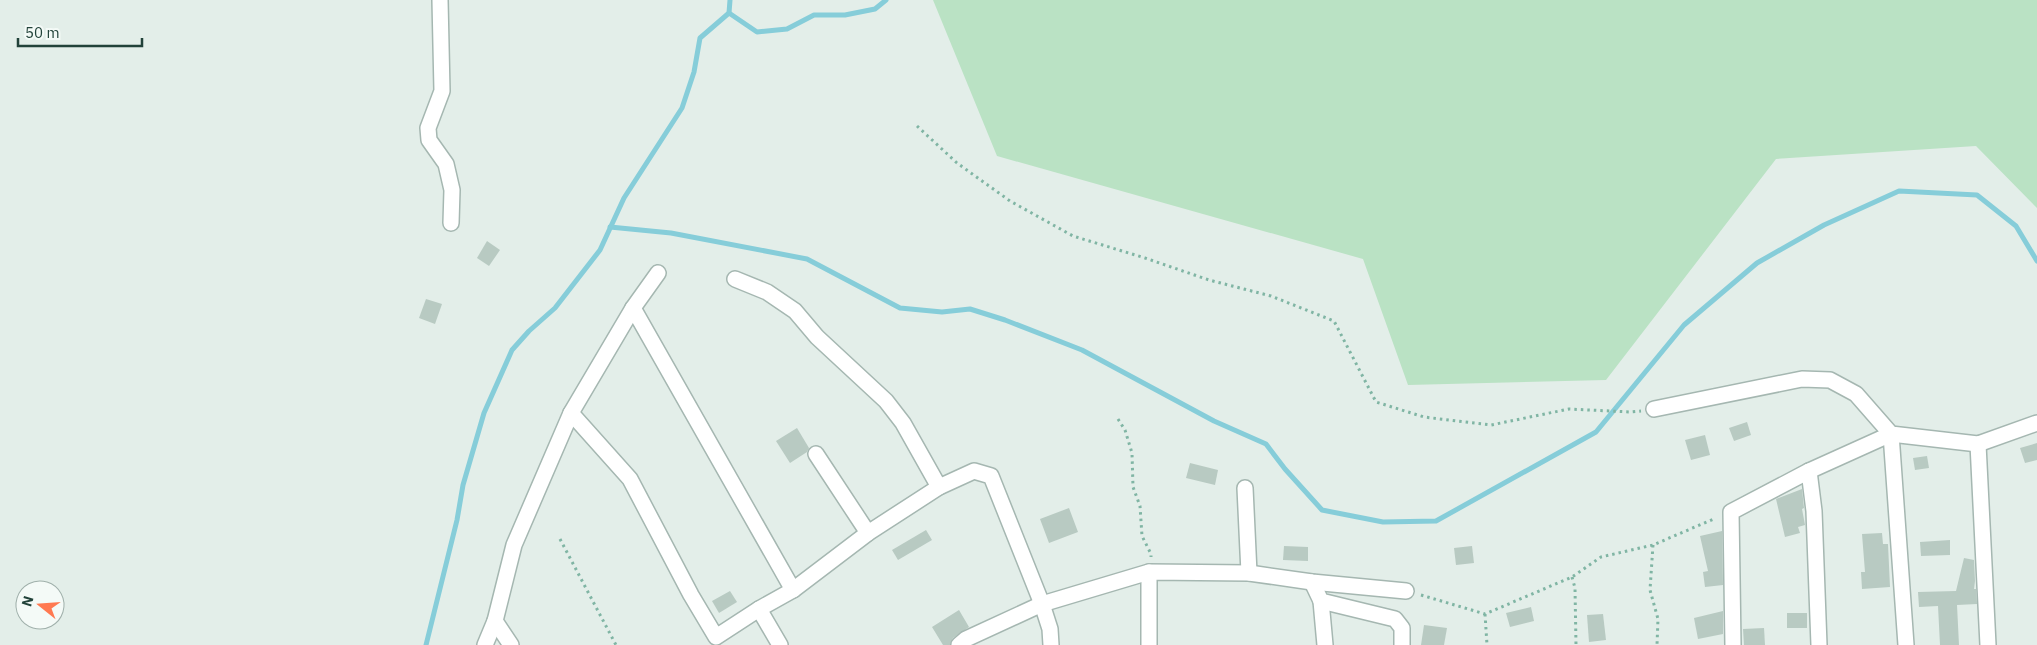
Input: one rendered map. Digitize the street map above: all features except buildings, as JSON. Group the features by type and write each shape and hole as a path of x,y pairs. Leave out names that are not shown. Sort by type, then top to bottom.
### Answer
{"street":[{"path":"440,0 442,91 428,128 429,140 446,164 452,190 451,224"},
{"path":"485,645 495,621 514,545 571,413 633,308 658,273"},
{"path":"735,279 767,292 795,312 817,337 886,401 903,423 939,487"},
{"path":"633,308 793,590"},
{"path":"1654,409 1802,379 1830,380 1856,394 1891,434 1906,645"},
{"path":"571,413 630,479 691,595 716,637 793,590 868,533 939,487 974,471 991,476 1042,604 1050,629 1051,645"},
{"path":"1733,645 1731,512 1891,434 1978,444 2037,423"},
{"path":"1978,444 1988,645"},
{"path":"816,454 868,533"},
{"path":"1810,472 1814,511 1819,645"},
{"path":"1245,488 1249,573"},
{"path":"1149,572 1149,645"},
{"path":"963,643 1042,604 1149,572 1249,573 1312,582 1406,591"},
{"path":"1312,582 1321,601 1325,645"},
{"path":"1321,601 1395,619 1402,628 1402,645"},
{"path":"759,609 780,645"},
{"path":"495,621 510,645"}],"path":[{"path":"917,126 957,163 1010,201 1073,236 1209,280 1271,296 1334,321 1376,402 1424,416 1491,425 1569,409 1630,412 1654,409"},
{"path":"1118,419 1125,430 1132,453 1133,487 1140,506 1142,536 1152,554 1149,572"},
{"path":"1406,591 1485,614 1572,577 1600,557 1653,545 1731,512"},
{"path":"560,539 616,645"},
{"path":"1653,545 1650,590 1658,619 1657,645"},
{"path":"1572,577 1575,588 1576,645"},
{"path":"1485,614 1487,645"}],"green space":[{"path":"933,0 2037,0 2037,208 1976,146 1776,159 1606,380 1408,385 1363,259 997,156"}],"waterway":[{"path":"426,645 457,520 463,485 484,413 512,350 529,331 555,308 600,250 624,198 682,108 694,72 700,38 729,13 730,0"},
{"path":"729,13 757,32 787,29 814,15 845,15 875,9 886,0"},
{"path":"610,227 671,233 807,259 900,308 942,312 970,309 1005,320 1082,350 1214,421 1266,444 1285,469 1322,510 1383,522 1436,521 1596,432 1684,325 1757,263 1824,225 1899,191 1977,195 2016,226 2037,261"}]}
